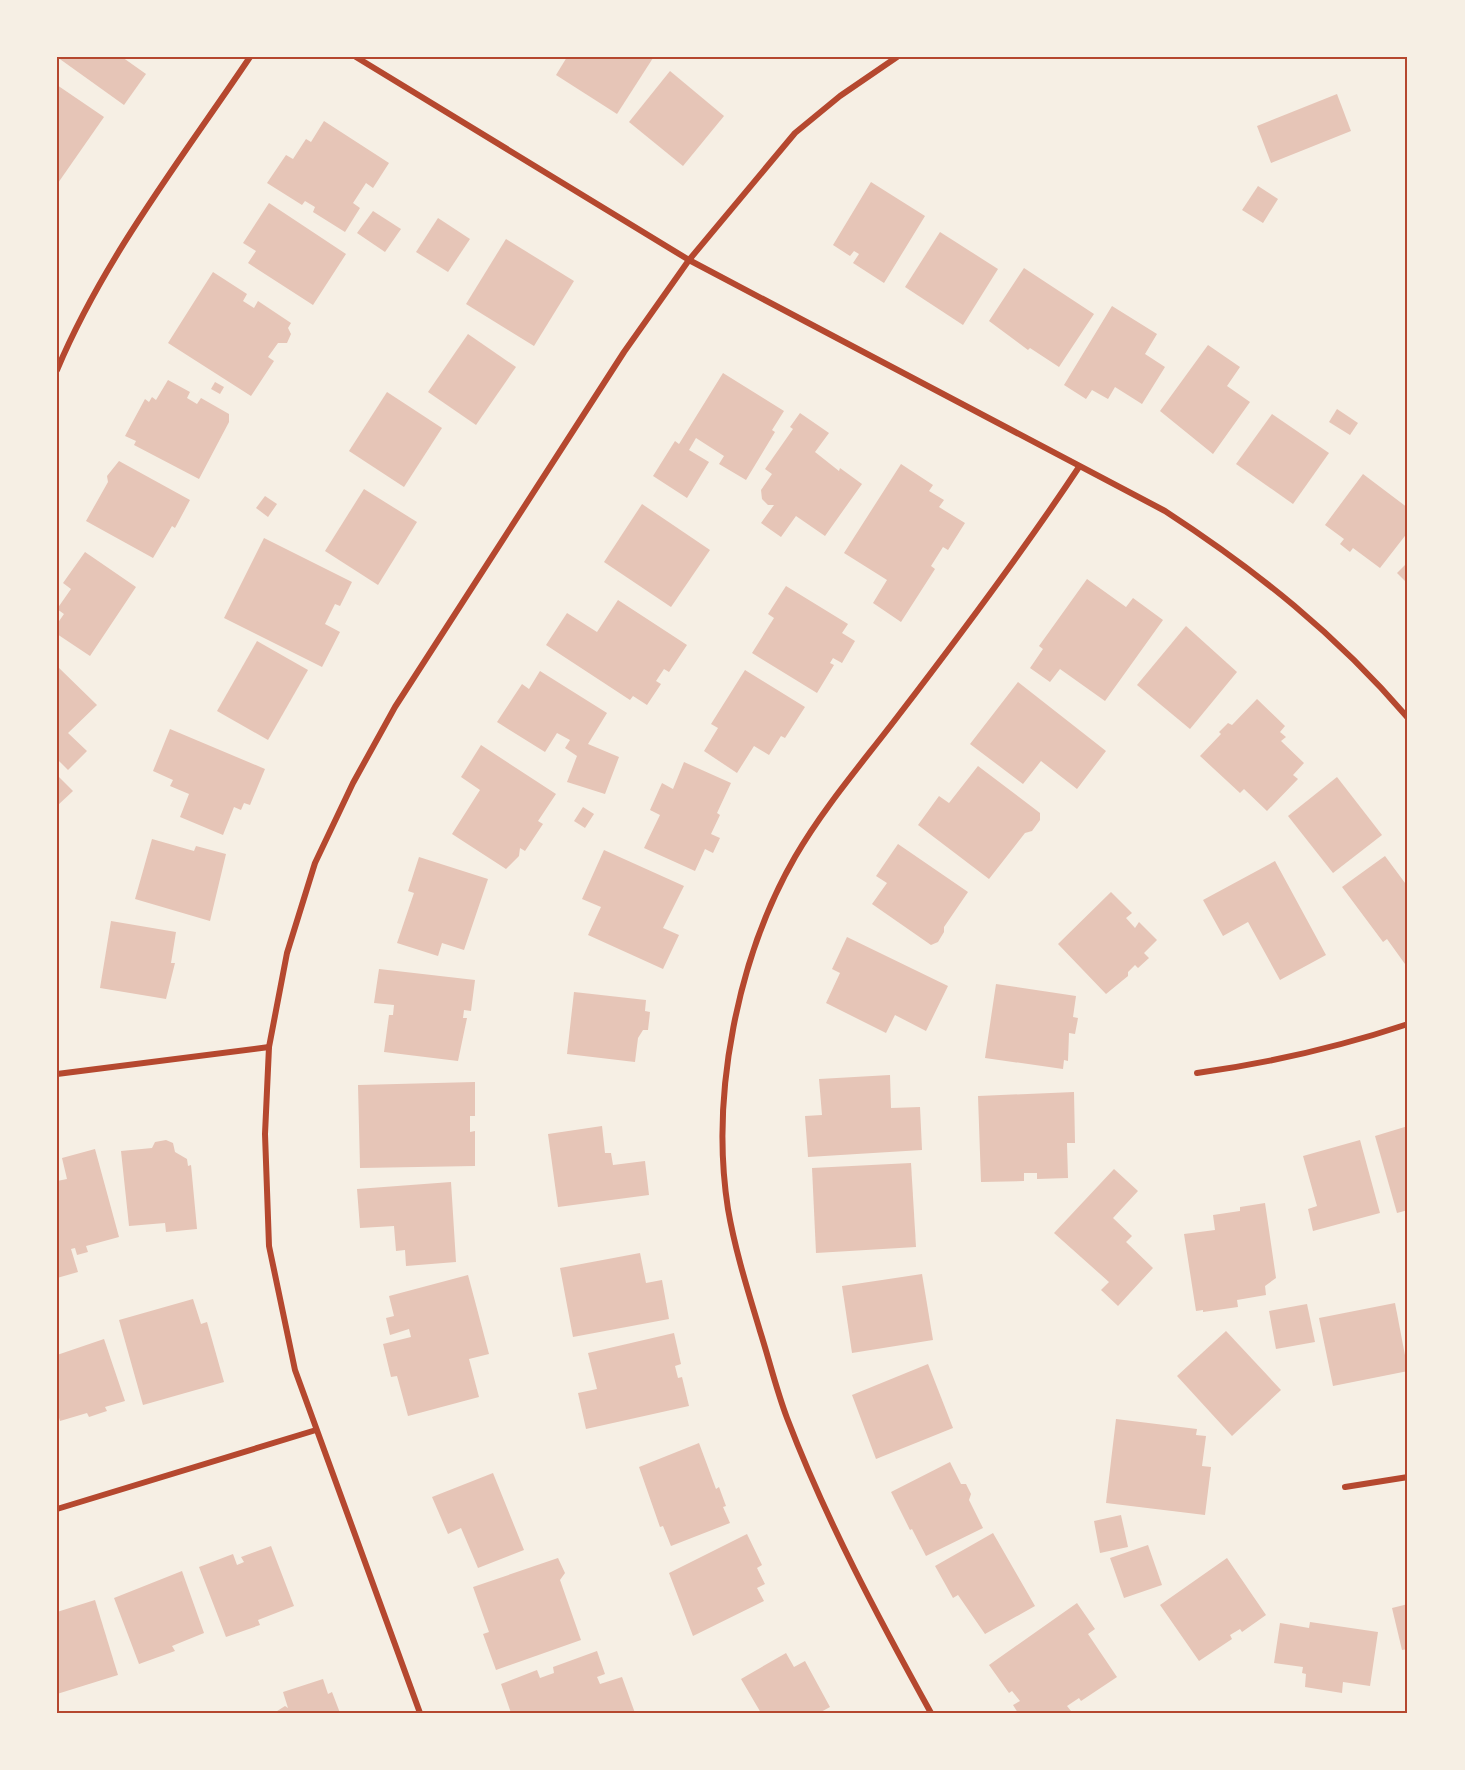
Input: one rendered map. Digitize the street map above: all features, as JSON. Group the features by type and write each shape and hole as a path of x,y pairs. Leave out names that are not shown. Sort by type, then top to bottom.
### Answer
{"street":[{"path":"57,370 75,328 100,282 250,57"},
{"path":"357,57 689,260 1165,511 1235,557 1300,608 1382,688 1408,718"},
{"path":"420,1713 295,1370 269,1246 265,1134 269,1047 287,953 315,863 353,783 401,698 624,352 689,260 795,133 840,96 897,57"},
{"path":"931,1713 883,1626 821,1501 786,1415 741,1267 728,1208 723,1148 726,1088 734,1028 748,969 767,912 796,855 840,793 1019,558 1079,467"},
{"path":"1197,1073 1260,1064 1352,1042 1408,1024"},
{"path":"57,1074 269,1047"},
{"path":"57,1509 316,1430"},
{"path":"1345,1487 1408,1477"}],"building":[{"path":"57,57 122,57 146,74 124,105"},
{"path":"567,57 653,58 617,114 556,75"},
{"path":"670,71 724,116 683,166 629,122"},
{"path":"57,85 104,117 58,183 57,182"},
{"path":"1337,94 1351,131 1271,163 1257,126"},
{"path":"324,121 389,163 373,188 366,183 353,203 360,208 345,232 313,212 315,207 305,201 302,205 267,183 286,155 293,159 306,139 311,142"},
{"path":"871,182 925,216 884,283 853,263 859,254 854,251 850,256 833,245"},
{"path":"1258,186 1278,199 1263,223 1242,210"},
{"path":"269,203 346,254 313,305 248,263 256,251 243,243"},
{"path":"373,211 401,229 385,252 357,233"},
{"path":"438,218 470,239 448,272 416,252"},
{"path":"940,232 998,269 963,325 905,287"},
{"path":"506,239 574,281 534,346 466,304"},
{"path":"1024,268 1094,314 1059,367 1030,348 1028,350 989,321"},
{"path":"213,272 247,294 243,301 254,308 258,301 291,323 288,328 291,334 287,343 278,343 268,357 274,361 251,396 168,343"},
{"path":"1112,306 1157,334 1145,354 1165,367 1142,404 1115,387 1108,399 1092,390 1086,399 1064,385"},
{"path":"468,334 516,367 476,425 428,392"},
{"path":"1208,345 1240,367 1227,386 1250,402 1213,454 1160,411"},
{"path":"723,373 784,411 772,430 775,432 746,480 719,464 724,456 696,438 689,450 709,462 687,498 653,476 675,441 679,444"},
{"path":"168,380 190,392 187,398 197,404 201,398 229,414 229,422 199,479 134,445 136,441 125,436 145,399 149,402 152,397 156,400"},
{"path":"215,382 224,387 220,394 211,389"},
{"path":"387,392 442,428 404,487 349,451"},
{"path":"1337,409 1358,423 1350,435 1329,422"},
{"path":"800,413 829,433 815,452 839,471 840,468 862,484 825,536 796,516 781,537 761,523 774,505 768,505 762,499 761,490 772,474 765,469 793,429 790,427"},
{"path":"1272,414 1329,453 1293,504 1236,464"},
{"path":"119,461 190,500 175,528 172,526 153,558 86,521 108,482 107,476"},
{"path":"901,464 933,485 929,491 944,500 939,507 965,523 948,550 943,547 931,566 935,569 901,622 873,603 887,580 844,553"},
{"path":"1363,474 1408,508 1408,532 1380,568 1353,548 1350,552 1340,544 1344,539 1325,525"},
{"path":"364,489 417,522 378,585 325,551"},
{"path":"265,496 277,504 268,517 256,508"},
{"path":"642,504 710,550 671,607 604,562"},
{"path":"264,538 352,582 340,606 335,604 325,624 340,632 322,667 224,618"},
{"path":"85,552 136,587 90,656 57,634 57,624 64,614 57,609 71,589 63,583"},
{"path":"1408,562 1408,584 1397,573"},
{"path":"1087,579 1126,607 1133,598 1163,620 1105,701 1060,669 1050,682 1030,668 1043,649 1039,646"},
{"path":"786,586 848,624 842,633 855,641 842,663 833,658 830,663 834,665 817,693 752,653 774,618 768,614"},
{"path":"618,600 687,645 669,672 664,669 656,681 661,684 647,705 633,696 630,700 546,645 567,613 597,632"},
{"path":"1186,626 1237,672 1190,729 1137,685"},
{"path":"257,641 308,670 268,740 217,711"},
{"path":"57,666 97,705 68,733 87,751 68,770 57,759"},
{"path":"745,670 805,707 785,738 781,736 769,755 754,746 737,773 704,751 718,728 711,724"},
{"path":"540,671 607,713 588,744 619,757 605,794 567,782 577,756 565,748 570,740 557,733 545,752 497,722 522,684 529,689"},
{"path":"1018,682 1106,751 1077,789 1041,761 1023,784 970,744"},
{"path":"1257,699 1285,726 1280,732 1286,737 1281,741 1304,763 1293,775 1298,779 1267,811 1244,789 1240,793 1200,756 1228,723 1232,725"},
{"path":"170,729 265,769 250,805 244,803 241,810 234,807 223,835 180,817 189,794 170,786 173,780 153,771"},
{"path":"481,745 556,794 538,821 543,824 525,851 520,848 519,856 506,869 452,834 480,790 461,777"},
{"path":"684,762 731,783 717,813 720,815 711,834 720,838 713,853 705,849 695,871 644,848 660,815 650,810 662,783 673,789"},
{"path":"978,766 1040,813 1040,820 1032,831 1025,833 989,879 918,825 939,796 949,803"},
{"path":"57,775 73,791 57,806"},
{"path":"1337,777 1382,835 1333,873 1288,816"},
{"path":"583,807 594,814 585,828 574,821"},
{"path":"152,839 194,851 196,846 226,854 210,921 135,899"},
{"path":"898,844 968,892 944,927 944,932 938,942 931,945 872,904 887,883 876,876"},
{"path":"604,850 684,886 663,928 679,935 663,969 588,935 601,907 582,899"},
{"path":"1385,856 1408,887 1408,962 1405,964 1387,939 1383,942 1342,887"},
{"path":"419,857 488,879 464,950 442,943 438,956 397,943 414,893 408,891"},
{"path":"1275,861 1326,955 1280,980 1248,922 1223,936 1203,900"},
{"path":"1111,892 1132,913 1126,918 1135,928 1139,922 1157,940 1144,953 1149,958 1138,968 1135,965 1128,972 1128,976 1106,994 1058,944"},
{"path":"111,921 176,932 171,963 175,963 166,999 100,988"},
{"path":"847,937 948,986 926,1031 895,1015 886,1033 826,1003 840,973 832,969"},
{"path":"379,969 475,980 471,1011 464,1010 463,1018 467,1018 458,1061 384,1052 389,1015 393,1015 394,1005 374,1003"},
{"path":"996,984 1076,996 1073,1017 1078,1018 1075,1034 1069,1033 1068,1061 1064,1060 1063,1069 985,1058"},
{"path":"574,992 646,1000 645,1011 650,1012 648,1030 643,1030 638,1038 635,1062 567,1054"},
{"path":"890,1075 891,1108 920,1107 922,1150 808,1157 805,1116 822,1115 819,1079"},
{"path":"475,1082 475,1116 470,1116 470,1132 475,1131 475,1166 360,1168 358,1085"},
{"path":"1074,1092 1075,1143 1067,1143 1068,1178 1037,1179 1037,1173 1024,1173 1024,1181 981,1182 978,1096"},
{"path":"602,1126 605,1153 611,1153 613,1165 645,1161 649,1195 558,1207 548,1134"},
{"path":"1408,1126 1408,1210 1397,1213 1375,1136"},
{"path":"166,1140 173,1143 175,1152 187,1159 188,1166 191,1165 197,1229 166,1232 165,1223 129,1226 121,1151 152,1148 155,1142"},
{"path":"1360,1140 1380,1213 1313,1231 1308,1209 1317,1206 1303,1156"},
{"path":"95,1149 119,1237 86,1246 88,1252 77,1255 75,1248 71,1249 78,1272 57,1278 57,1181 67,1179 62,1158"},
{"path":"911,1163 916,1247 816,1253 812,1168"},
{"path":"1114,1169 1138,1191 1113,1218 1132,1236 1126,1242 1153,1268 1118,1306 1101,1290 1109,1282 1054,1233"},
{"path":"451,1182 456,1262 406,1266 405,1250 396,1251 394,1226 360,1228 357,1189"},
{"path":"1265,1203 1276,1278 1265,1286 1266,1295 1237,1300 1238,1307 1196,1311 1184,1234 1215,1230 1213,1215 1240,1211 1240,1207"},
{"path":"640,1253 646,1283 662,1280 669,1319 573,1337 560,1268"},
{"path":"922,1274 933,1340 852,1353 842,1286"},
{"path":"468,1275 489,1354 469,1359 479,1397 408,1416 397,1376 391,1377 383,1344 411,1337 409,1329 390,1335 386,1318 394,1316 389,1296"},
{"path":"193,1299 201,1324 207,1322 224,1382 143,1405 119,1320"},
{"path":"1395,1303 1408,1371 1333,1386 1319,1318"},
{"path":"1307,1304 1315,1342 1276,1349 1269,1311"},
{"path":"1226,1331 1281,1390 1232,1436 1177,1376"},
{"path":"674,1333 681,1364 675,1366 678,1378 682,1377 689,1406 586,1429 578,1393 597,1389 588,1353"},
{"path":"104,1339 125,1401 105,1407 107,1411 89,1417 87,1413 60,1421 57,1411 57,1355"},
{"path":"928,1364 953,1428 876,1459 852,1395"},
{"path":"1116,1419 1197,1429 1196,1435 1206,1436 1202,1466 1211,1467 1205,1515 1106,1503"},
{"path":"699,1443 716,1489 719,1487 726,1506 723,1507 730,1523 671,1546 663,1526 660,1527 639,1467"},
{"path":"950,1462 961,1484 966,1484 971,1494 969,1500 983,1528 926,1556 891,1492"},
{"path":"493,1473 524,1550 478,1568 461,1528 448,1534 432,1497"},
{"path":"1121,1515 1128,1547 1100,1553 1094,1521"},
{"path":"993,1533 1035,1606 985,1634 958,1595 953,1598 935,1566"},
{"path":"747,1534 762,1565 757,1568 765,1584 757,1588 764,1601 693,1636 669,1573"},
{"path":"1148,1545 1162,1585 1124,1598 1110,1558"},
{"path":"271,1546 294,1606 258,1620 260,1625 226,1637 199,1567 233,1554 237,1565 244,1562 241,1557"},
{"path":"558,1558 565,1573 560,1580 581,1640 496,1670 483,1634 489,1632 473,1587"},
{"path":"1227,1558 1266,1615 1242,1632 1240,1629 1230,1635 1232,1639 1199,1661 1160,1605"},
{"path":"182,1571 204,1633 172,1646 175,1651 139,1664 114,1598"},
{"path":"95,1600 118,1675 57,1694 57,1612"},
{"path":"1077,1603 1095,1629 1088,1634 1117,1677 1081,1701 1079,1698 1067,1706 1071,1711 1068,1713 1018,1713 1013,1705 1020,1701 1012,1691 1009,1693 989,1665"},
{"path":"1408,1604 1408,1649 1402,1650 1392,1608"},
{"path":"1310,1622 1378,1632 1370,1686 1343,1682 1342,1693 1305,1687 1306,1674 1302,1673 1303,1667 1274,1663 1280,1623 1309,1628"},
{"path":"597,1651 605,1674 597,1677 600,1684 622,1677 635,1713 531,1713 530,1711 511,1713 501,1684 537,1670 540,1678 554,1673 553,1667"},
{"path":"786,1653 794,1667 805,1661 830,1707 819,1713 761,1713 741,1679"},
{"path":"323,1679 328,1694 332,1692 340,1713 274,1713 285,1706 288,1708 283,1692"}]}
